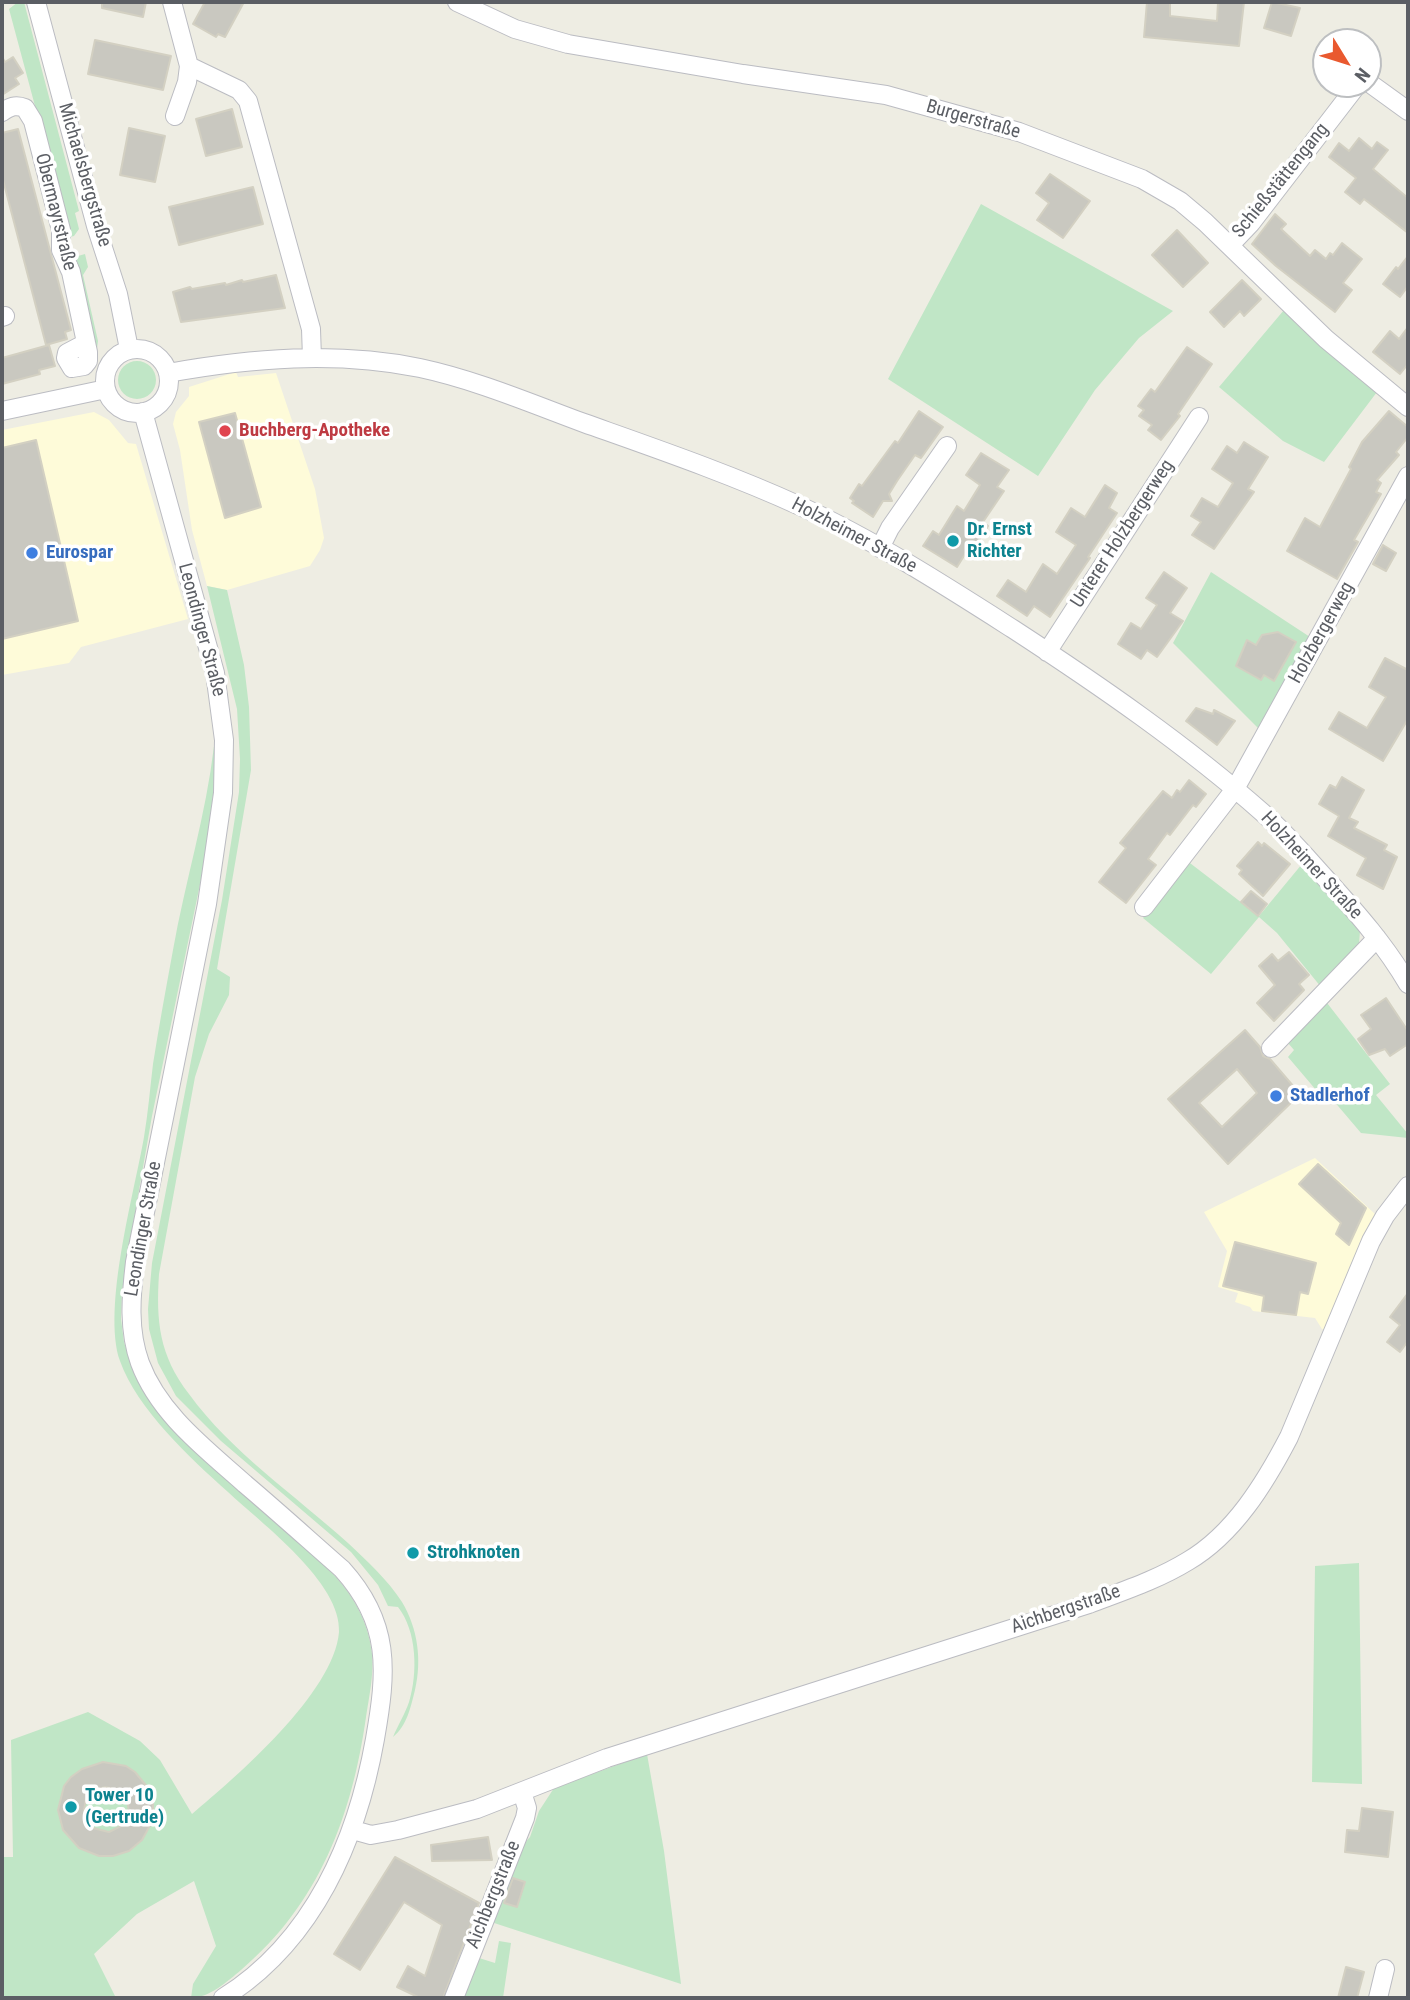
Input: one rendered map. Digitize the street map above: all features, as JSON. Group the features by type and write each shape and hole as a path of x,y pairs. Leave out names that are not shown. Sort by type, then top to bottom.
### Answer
{"street":[{"name":"Michaelsbergstraße","path":"36,2 96,226 118,294 129,349"},
{"path":"172,2 189,66 187,82 175,116"},
{"name":"Burgerstraße","path":"457,2 515,29 568,44 886,95 1019,132 1136,176 1180,201 1230,244 1326,339 1408,407"},
{"path":"189,66 239,90 248,101 312,329 312,358"},
{"path":"1382,92 1408,111"},
{"name":"Schießstättengang","path":"1230,244 1251,223 1347,98"},
{"name":"Obermayrstraße","path":"2,112 18,105 30,114 61,230 61,250 71,272 86,343"},
{"path":"138,348 155,354 168,373 168,388 164,397 151,410 125,411 118,407 106,389 105,373 108,365 129,349 138,348"},
{"name":"Holzheimer Straße","path":"168,373 256,360 312,358 381,362 419,368 456,377 719,471 803,507 970,601 1121,702 1235,789 1286,835 1377,938 1408,984"},
{"path":"2,411 106,389"},
{"name":"Leondinger Straße","path":"143,412 215,673 224,740 223,793 207,904 135,1262 131,1294 133,1332 140,1363 168,1410 197,1441 342,1569 366,1600 383,1648 382,1694 369,1770 353,1830 315,1905 293,1934 272,1959 249,1980 223,1998"},
{"name":"Unterer Holzbergerweg","path":"1047,652 1199,417"},
{"path":"880,548 890,528 947,446"},
{"name":"Holzbergerweg","path":"1144,907 1235,789 1408,476"},
{"path":"1271,1048 1377,938"},
{"name":"Aichbergstraße","path":"353,1830 371,1835 477,1809 607,1758 1089,1604 1154,1579 1191,1560 1222,1535 1261,1488 1289,1437 1371,1241 1385,1216 1408,1186"},
{"name":"Aichbergstraße","path":"454,1998 525,1818 527,1808 522,1792"},
{"path":"1378,1998 1385,1969"}],"shaded area":[{"path":"236,372 238,377 276,373 315,489 324,538 310,566 227,590 207,586 192,530 180,450 173,424 176,412 189,396 189,387"},
{"path":"94,412 109,420 128,443 136,444 188,619 81,647 69,663 2,675 2,430"},
{"path":"1315,1158 1375,1214 1325,1330 1315,1318 1253,1311 1250,1307 1235,1302 1238,1293 1218,1287 1227,1251 1204,1212"}],"green space":[{"path":"18,2 24,2 79,211 75,213 79,229 70,237 70,250 61,203 9,9"},
{"path":"981,204 1173,311 1139,338 1095,390 1038,476 888,379"},
{"path":"76,251 78,256 85,254 88,267 83,275 98,341 96,356 70,253"},
{"path":"1284,310 1333,357 1377,392 1324,462 1283,441 1219,387"},
{"path":"137,361 150,367 156,380 150,393 137,399 124,393 118,380 124,367"},
{"path":"1211,572 1310,637 1260,730 1173,643"},
{"path":"207,586 227,590 244,665 249,707 251,770 217,969 230,977 229,995 209,1034 195,1077 159,1274 159,1322 171,1365 206,1415 244,1454 362,1557 384,1578 402,1602 415,1634 418,1667 408,1715 393,1737 409,1702 414,1678 412,1640 404,1617 398,1607 388,1606 378,1585 351,1552 221,1441 176,1396 158,1363 149,1329 152,1263 222,900 239,792 237,709"},
{"path":"214,746 215,780 204,865 152,1116 122,1291 124,1342 135,1376 161,1417 322,1563 355,1603 366,1627 372,1654 371,1686 360,1754 341,1823 328,1856 311,1887 291,1917 268,1944 218,1988 191,1998 193,1984 216,1946 194,1881 137,1914 94,1954 116,1998 2,1998 2,1857 13,1857 11,1740 88,1712 140,1741 160,1760 192,1814 257,1756 302,1707 333,1656 339,1632 336,1613 328,1594 314,1574 278,1537 197,1464 152,1415 128,1379 120,1361 115,1338 117,1282 144,1137 153,1064 170,964 206,797"},
{"path":"1186,860 1259,916 1302,864 1360,931 1359,944 1321,987 1277,933 1259,917 1211,974 1143,918"},
{"path":"1324,999 1390,1084 1376,1095 1408,1134 1408,1138 1361,1133 1327,1093 1322,1097 1288,1057 1294,1050 1288,1043"},
{"path":"1359,1563 1362,1784 1312,1782 1315,1566"},
{"path":"647,1754 664,1851 681,1984 488,1921 520,1848 530,1837 539,1811 554,1788"},
{"path":"499,1941 511,1943 503,1998 461,1998 479,1958 495,1963"}],"building":[{"path":"102,2 146,2 143,17 102,8"},
{"path":"205,2 244,2 225,37 218,34 216,37 193,24"},
{"path":"1147,2 1170,2 1170,16 1217,21 1218,2 1244,2 1239,46 1144,37"},
{"path":"1272,2 1300,8 1291,36 1264,28"},
{"path":"95,40 171,56 163,90 88,74"},
{"path":"2,57 5,62 13,57 23,73 15,78 19,84 2,95"},
{"path":"232,109 242,147 206,156 196,119"},
{"path":"129,128 165,136 155,182 120,175"},
{"path":"18,129 71,330 65,332 67,339 46,345 2,176 2,133"},
{"path":"1359,138 1372,149 1377,142 1388,150 1373,169 1408,198 1408,233 1364,199 1360,204 1345,192 1356,178 1329,157 1339,143 1349,151"},
{"path":"1050,174 1090,201 1063,238 1037,220 1049,203 1036,193"},
{"path":"253,187 263,224 179,245 169,207"},
{"path":"1275,214 1286,224 1281,229 1310,256 1315,250 1326,259 1330,253 1333,255 1342,243 1362,259 1343,283 1352,290 1335,312 1252,244"},
{"path":"1177,230 1208,263 1183,287 1152,255"},
{"path":"1408,256 1408,286 1400,297 1383,284"},
{"path":"276,275 285,308 181,322 173,292 190,287 192,289 225,283 226,285"},
{"path":"1242,280 1261,299 1244,316 1240,311 1224,327 1210,312"},
{"path":"1408,327 1408,364 1400,374 1373,352 1390,331 1399,339"},
{"path":"49,345 55,366 39,370 40,374 2,384 2,358"},
{"path":"1187,347 1212,364 1178,414 1180,416 1161,440 1148,430 1152,425 1139,416 1144,410 1138,406 1151,389 1155,392"},
{"path":"919,411 943,427 921,458 915,455 897,481 889,494 892,501 883,501 873,517 852,503 854,501 850,498 895,441 898,443"},
{"path":"1389,411 1408,427 1408,437 1396,452 1399,455 1377,480 1381,483 1376,492 1381,494 1354,540 1358,542 1337,579 1287,551 1305,518 1320,527 1362,442"},
{"path":"235,413 261,507 225,518 199,422"},
{"name":"Eurospar","path":"36,440 78,621 2,639 2,448"},
{"path":"1244,442 1268,457 1248,489 1254,492 1214,549 1192,535 1201,522 1191,516 1202,498 1218,507 1233,483 1212,469 1227,446 1237,453"},
{"path":"981,453 1009,470 997,487 1004,491 983,522 988,526 973,550 969,548 957,567 923,546 933,531 939,535 957,506 964,511 980,485 966,475"},
{"path":"1105,485 1117,493 1109,508 1117,513 1050,617 1034,606 1027,616 997,596 1008,580 1026,592 1043,564 1057,574 1076,545 1056,532 1071,508 1085,517"},
{"path":"1383,545 1396,553 1386,571 1373,564"},
{"path":"1164,572 1187,588 1170,613 1183,621 1157,657 1147,650 1141,659 1118,644 1131,623 1141,629 1157,605 1146,598"},
{"path":"1278,632 1296,642 1274,681 1264,675 1261,680 1236,666 1247,640 1256,645 1262,635"},
{"path":"1385,658 1408,670 1408,719 1383,761 1329,729 1339,712 1367,728 1386,697 1369,687"},
{"path":"1196,708 1213,714 1214,710 1235,721 1217,745 1186,721"},
{"path":"1342,777 1364,790 1349,818 1358,822 1354,828 1387,845 1384,850 1397,857 1383,889 1357,875 1366,858 1328,836 1339,816 1319,804 1330,785 1336,788"},
{"path":"1189,780 1206,794 1196,807 1193,805 1170,835 1167,833 1148,859 1156,865 1126,903 1099,882 1126,848 1120,843 1163,791 1172,798"},
{"path":"1258,842 1262,846 1264,843 1290,864 1263,896 1239,874 1242,870 1237,866"},
{"path":"1251,891 1267,904 1258,916 1241,902"},
{"path":"1289,952 1309,975 1299,984 1304,990 1274,1021 1257,1003 1275,985 1259,966 1272,954 1278,961"},
{"path":"1386,998 1408,1031 1408,1044 1390,1056 1385,1049 1369,1055 1358,1039 1371,1029 1361,1015"},
{"name":"Stadlerhof","path":"1245,1030 1260,1047 1263,1056 1270,1059 1300,1094 1228,1164 1168,1099","holes":["1237,1069 1257,1093 1222,1127 1199,1103"]},
{"path":"1318,1164 1366,1208 1349,1245 1336,1234 1341,1223 1299,1184"},
{"path":"1235,1242 1316,1263 1308,1294 1300,1292 1296,1315 1262,1311 1264,1296 1223,1286"},
{"path":"1408,1293 1408,1341 1400,1352 1387,1342 1400,1325 1390,1317"},
{"name":"Tower 10 (Gertrude)","path":"103,1762 126,1766 135,1772 149,1789 153,1800 153,1820 142,1840 129,1851 113,1856 99,1856 79,1848 63,1830 58,1810 64,1786 82,1769","holes":["105,1787 123,1794 128,1805 129,1814 123,1825 109,1832 93,1828 86,1819 86,1799 95,1790"]},
{"path":"1362,1808 1393,1812 1388,1857 1345,1852 1347,1830 1359,1831"},
{"path":"488,1837 492,1860 432,1861 431,1845"},
{"path":"395,1857 479,1903 443,1998 420,1998 397,1987 408,1966 425,1976 442,1925 404,1902 360,1970 334,1954"},
{"path":"513,1878 525,1882 517,1907 504,1903"},
{"path":"1346,1967 1364,1972 1357,1998 1338,1998"}],"place":[{"name":"Buchberg-Apotheke","path":"225,431"},
{"name":"Dr. Ernst Richter","path":"953,541"},
{"name":"Eurospar","path":"32,553"},
{"name":"Stadlerhof","path":"1276,1096"},
{"name":"Strohknoten","path":"413,1553"},
{"name":"Tower 10 (Gertrude)","path":"71,1807"}]}
